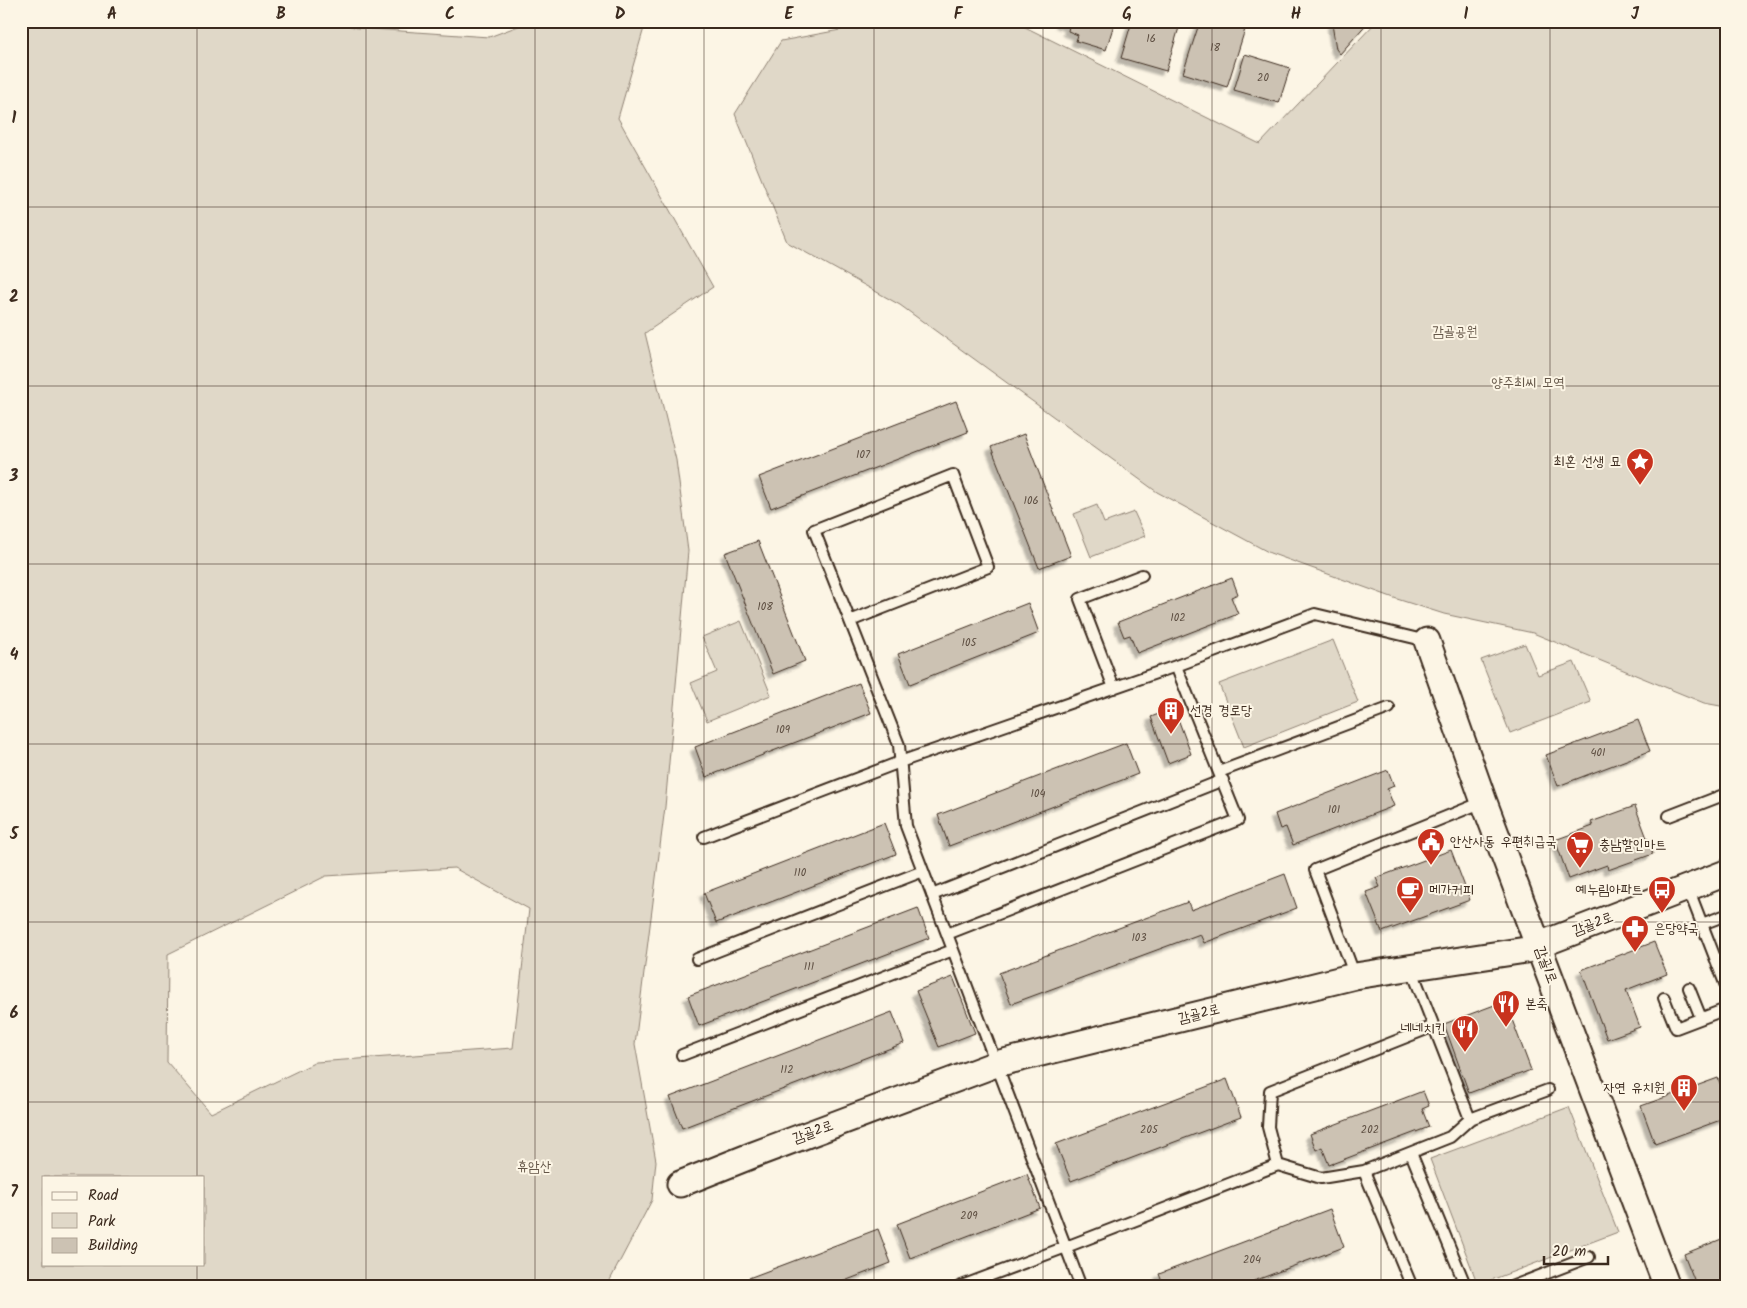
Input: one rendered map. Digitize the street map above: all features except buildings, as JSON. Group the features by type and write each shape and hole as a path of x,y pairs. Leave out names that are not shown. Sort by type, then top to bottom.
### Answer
{"street":[{"name":"감골1로","path":"1427,641 1484,802 1667,1287"},
{"name":"감골2로","path":"680,1184 996,1064 1355,976 1526,950 1726,873"}],"lane":[{"path":"850,621 988,567 953,475 814,530 899,745 906,826 1081,1287"},
{"path":"1114,688 1080,599 1142,575"},
{"path":"704,837 900,762 1176,666 1315,614 1427,641"},
{"path":"947,934 1238,820 1176,666"},
{"path":"932,895 1389,708"},
{"path":"1669,816 1726,794"},
{"path":"1355,976 1315,870 1484,802"},
{"path":"697,959 923,871"},
{"path":"1688,888 1726,986"},
{"path":"1702,924 1726,915"},
{"path":"682,1055 953,950"},
{"path":"1411,967 1470,1119"},
{"path":"1689,988 1701,1018"},
{"path":"1664,998 1676,1028 1726,1009"},
{"path":"1278,1165 1268,1126 1270,1091 1434,1026"},
{"path":"959,1287 1278,1165 1321,1178 1364,1171 1450,1136 1470,1119 1548,1090"},
{"path":"1411,1153 1466,1287"},
{"path":"1364,1171 1412,1287"},
{"path":"1511,1287 1589,1257"}],"green space":[{"name":"휴암산","path":"21,21 333,21 357,28 489,37 532,21 646,21 618,118 713,287 645,333 676,460 688,551 665,807 635,1044 656,1161 652,1200 609,1282 603,1287 21,1287","holes":["454,868 529,909 513,1048 316,1062 211,1113 167,1062 168,954 326,876"]},
{"name":"감골공원","path":"888,21 1013,21 1260,144 1377,21 1726,21 1726,707 1704,703 1533,633 1444,614 1270,553 1157,492 900,305 787,242 735,114 781,41"},
{"path":"1097,505 1104,523 1134,512 1145,536 1091,557 1074,514"},
{"path":"741,621 771,695 707,721 691,683 717,672 702,637"},
{"path":"1333,640 1358,702 1244,747 1219,684"},
{"path":"1525,644 1538,675 1574,662 1591,702 1510,733 1481,660"},
{"path":"1569,1107 1618,1232 1478,1285 1430,1159"}],"place":[{"name":"최혼 선생 묘","path":"1640,486"},
{"name":"선경 경로당","path":"1171,735"},
{"name":"안산사동 우편취급국","path":"1431,866"},
{"name":"충남할인마트","path":"1580,869"},
{"name":"메가커피","path":"1410,914"},
{"name":"예누림아파트","path":"1662,914"},
{"name":"은당약국","path":"1635,953"},
{"name":"본죽","path":"1506,1028"},
{"name":"네네치킨","path":"1465,1053"},
{"name":"자연 유치원","path":"1684,1112"}],"park label":[{"name":"양주최씨 모역","path":"1528,383"}]}
